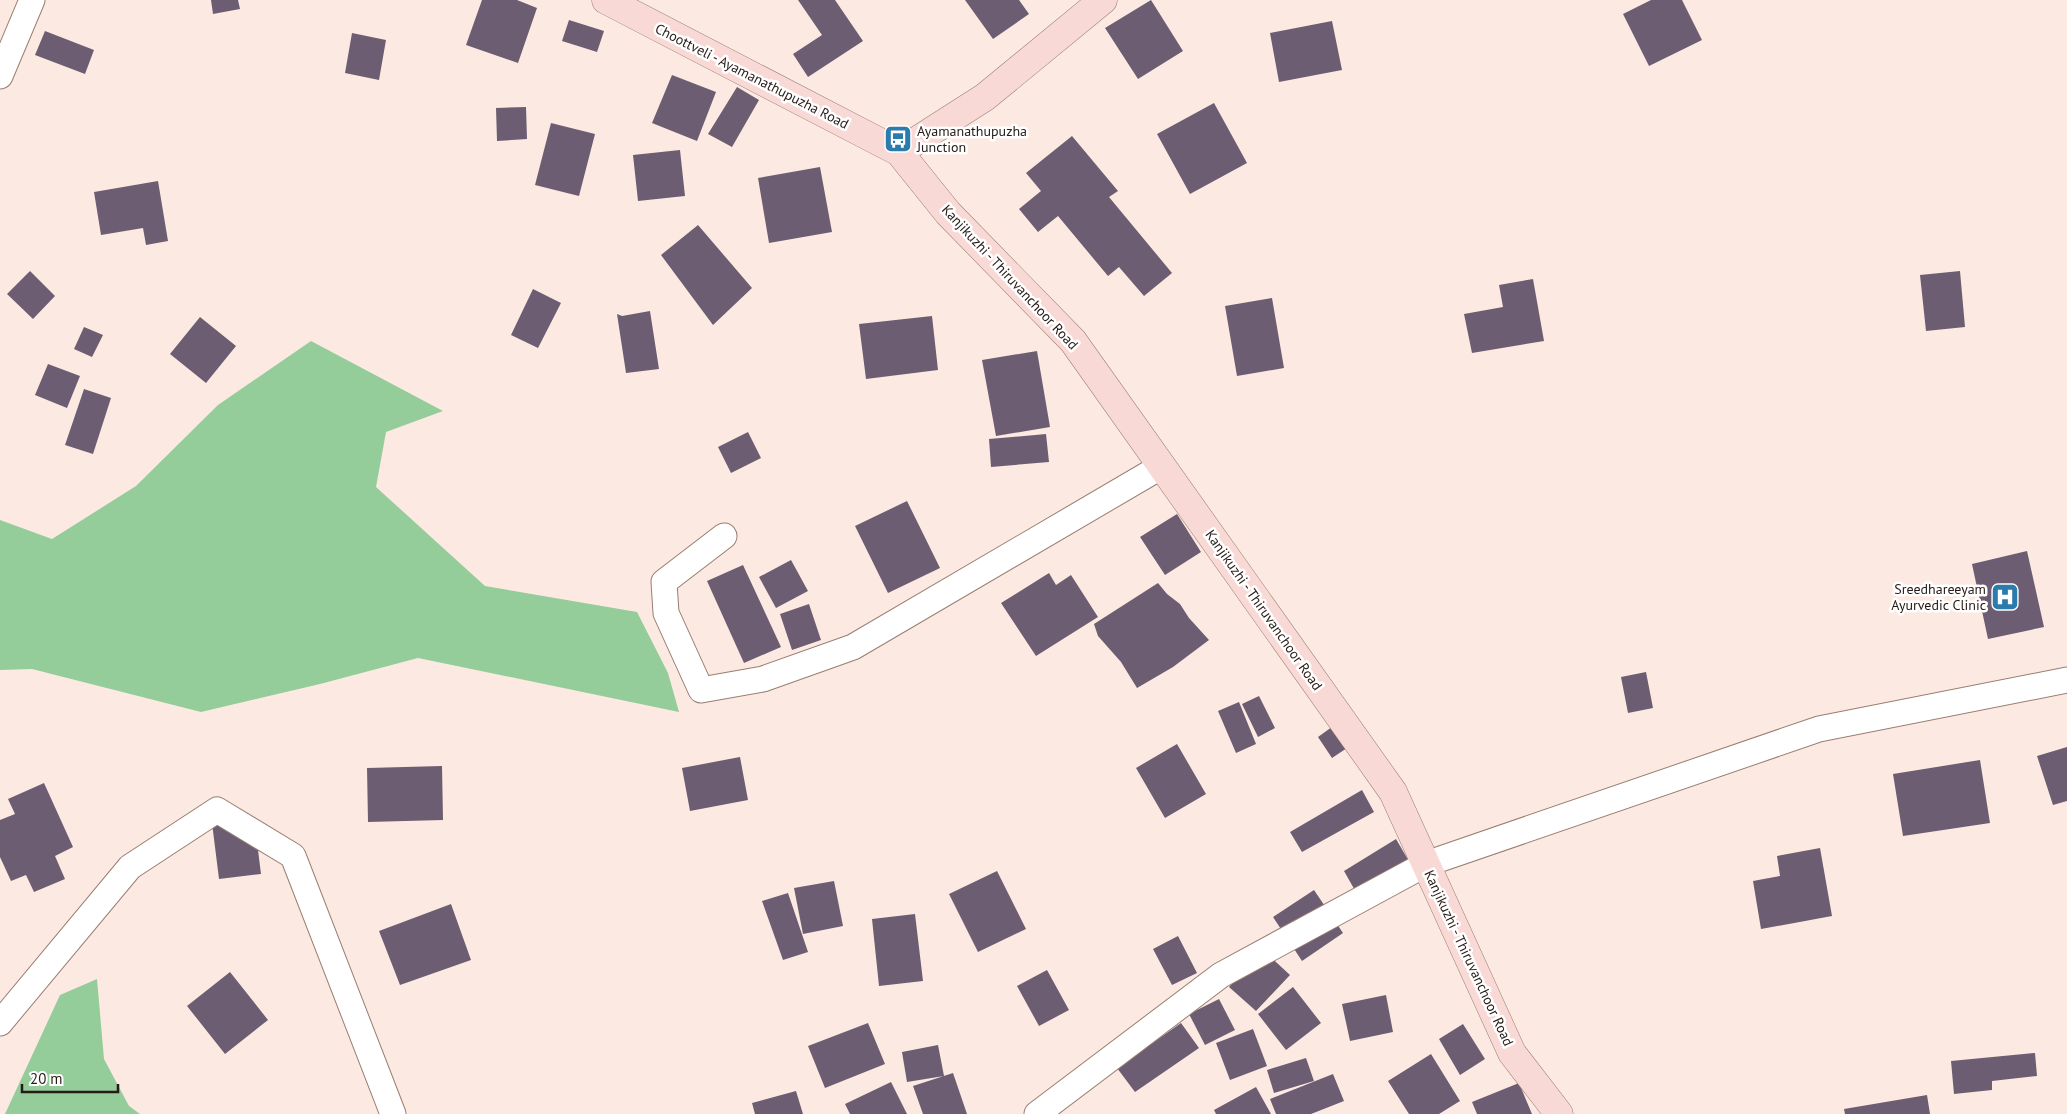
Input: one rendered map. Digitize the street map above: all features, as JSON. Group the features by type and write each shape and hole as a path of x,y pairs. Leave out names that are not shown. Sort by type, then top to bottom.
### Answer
{"main road":[{"name":"Choottveli - Ayamanathupuzha Road","path":"606,0 899,152"},
{"path":"899,152 985,97 1103,0"},
{"name":"Kanjikuzhi - Thiruvanchoor Road","path":"899,152 948,213 1073,341 1393,792 1512,1053 1559,1114"}],"street":[{"path":"0,76 32,0"},
{"path":"724,536 664,582 666,613 701,690 763,679 853,646 1162,466"},
{"path":"1037,1114 1221,975 1426,864 1819,729 2067,680"},
{"path":"0,1023 130,866 217,810 293,856 393,1114"}],"green space":[{"path":"311,341 443,411 386,432 376,487 485,586 637,612 668,673 679,712 418,658 320,684 201,712 32,669 0,670 0,520 52,539 136,486 218,405"},
{"path":"97,979 104,1059 129,1106 140,1114 5,1114 60,995"}],"building":[{"path":"211,0 238,0 240,9 213,14"},
{"path":"482,0 517,0 537,8 518,63 466,45"},
{"path":"798,0 835,0 863,41 808,77 793,54 822,35"},
{"path":"965,0 1019,0 1029,14 993,39"},
{"path":"1151,0 1183,51 1138,79 1105,28"},
{"path":"1651,0 1682,0 1702,40 1649,66 1623,14"},
{"path":"569,20 604,31 597,52 562,41"},
{"path":"1332,21 1342,70 1279,82 1270,33"},
{"path":"45,31 94,50 85,74 35,55"},
{"path":"352,33 386,40 379,80 345,73"},
{"path":"672,75 716,92 697,141 652,123"},
{"path":"737,87 759,100 732,147 708,134"},
{"path":"1214,103 1247,163 1190,194 1157,134"},
{"path":"526,107 527,139 497,141 496,108"},
{"path":"551,123 595,134 579,196 535,185"},
{"path":"1072,136 1118,191 1109,197 1172,273 1144,296 1119,267 1108,276 1058,216 1038,232 1019,209 1041,191 1026,173"},
{"path":"680,150 685,196 638,201 633,155"},
{"path":"820,167 832,232 769,243 758,178"},
{"path":"158,181 168,241 146,245 143,228 101,235 94,192"},
{"path":"698,225 752,288 713,325 661,255"},
{"path":"30,271 55,296 33,319 7,294"},
{"path":"1960,271 1965,327 1926,331 1920,275"},
{"path":"1533,279 1544,341 1472,353 1464,314 1503,307 1499,285"},
{"path":"533,289 561,303 538,348 511,335"},
{"path":"1272,298 1284,368 1237,376 1225,306"},
{"path":"650,311 659,369 626,373 617,314 622,316"},
{"path":"932,316 938,370 866,379 859,324"},
{"path":"200,317 236,346 206,383 170,354"},
{"path":"84,327 103,335 92,357 74,349"},
{"path":"1037,351 1050,427 996,436 982,360"},
{"path":"48,364 80,376 67,408 35,395"},
{"path":"84,389 111,398 93,454 65,445"},
{"path":"748,432 761,458 731,473 718,447"},
{"path":"1046,434 1049,462 991,467 989,439"},
{"path":"907,501 940,568 888,593 855,526"},
{"path":"1177,514 1201,552 1165,575 1140,537"},
{"path":"2027,551 2044,627 1988,639 1972,564"},
{"path":"791,560 808,591 776,608 759,577"},
{"path":"743,565 781,647 744,663 707,581"},
{"path":"1049,573 1056,585 1071,575 1098,617 1036,656 1001,603"},
{"path":"1158,583 1167,594 1180,604 1189,618 1209,640 1173,667 1137,688 1121,662 1098,636 1094,624"},
{"path":"809,604 821,640 792,650 780,614"},
{"path":"1646,672 1653,708 1628,713 1621,677"},
{"path":"1259,696 1275,728 1258,737 1242,704"},
{"path":"1239,702 1256,744 1236,753 1218,711"},
{"path":"1336,724 1350,746 1332,758 1318,737"},
{"path":"1177,744 1206,794 1165,818 1136,768"},
{"path":"2067,747 2067,801 2053,805 2037,756"},
{"path":"740,757 748,800 690,811 682,768"},
{"path":"1980,760 1990,823 1903,836 1893,774"},
{"path":"442,766 443,820 368,822 367,768"},
{"path":"44,783 73,847 55,856 65,879 34,892 26,875 11,881 0,857 0,820 15,814 8,799"},
{"path":"1362,790 1374,812 1302,852 1290,832"},
{"path":"254,818 261,874 219,879 212,823"},
{"path":"1396,839 1410,863 1357,894 1344,871"},
{"path":"1820,848 1832,916 1761,929 1753,881 1780,876 1777,856"},
{"path":"997,871 1026,929 978,952 949,894"},
{"path":"834,881 843,926 803,934 794,888"},
{"path":"1314,890 1343,933 1302,961 1273,917"},
{"path":"788,893 808,952 783,960 762,901"},
{"path":"451,904 471,960 400,985 379,931"},
{"path":"915,914 923,981 879,986 872,919"},
{"path":"1178,936 1197,973 1172,985 1153,949"},
{"path":"1263,950 1290,975 1256,1011 1229,987"},
{"path":"1047,970 1069,1010 1039,1026 1017,986"},
{"path":"230,972 268,1020 225,1054 187,1006"},
{"path":"1293,987 1321,1023 1286,1050 1258,1014"},
{"path":"1386,995 1393,1032 1350,1041 1342,1004"},
{"path":"1219,999 1235,1030 1205,1045 1189,1014"},
{"path":"868,1023 885,1064 825,1088 808,1046"},
{"path":"1181,1023 1199,1048 1135,1092 1117,1068"},
{"path":"1463,1024 1485,1059 1460,1075 1439,1039"},
{"path":"1253,1029 1267,1066 1230,1080 1216,1043"},
{"path":"938,1045 944,1076 907,1082 902,1052"},
{"path":"2035,1053 2037,1076 1992,1081 1992,1090 1954,1094 1951,1061"},
{"path":"1431,1054 1460,1101 1439,1114 1409,1114 1388,1081"},
{"path":"1306,1058 1314,1081 1274,1093 1267,1070"},
{"path":"953,1073 967,1114 923,1114 913,1086"},
{"path":"1333,1074 1344,1101 1311,1114 1276,1114 1270,1099"},
{"path":"891,1082 907,1114 850,1114 845,1104"},
{"path":"1519,1083 1532,1114 1477,1114 1472,1102"},
{"path":"1256,1087 1271,1114 1216,1114 1214,1110"},
{"path":"796,1091 803,1114 755,1114 752,1103"},
{"path":"1927,1095 1930,1114 1845,1114 1844,1109"}],"place":[{"name":"Ayamanathupuzha Junction","path":"898,139"},
{"name":"Sreedhareeyam Ayurvedic Clinic","path":"2005,597"}]}
